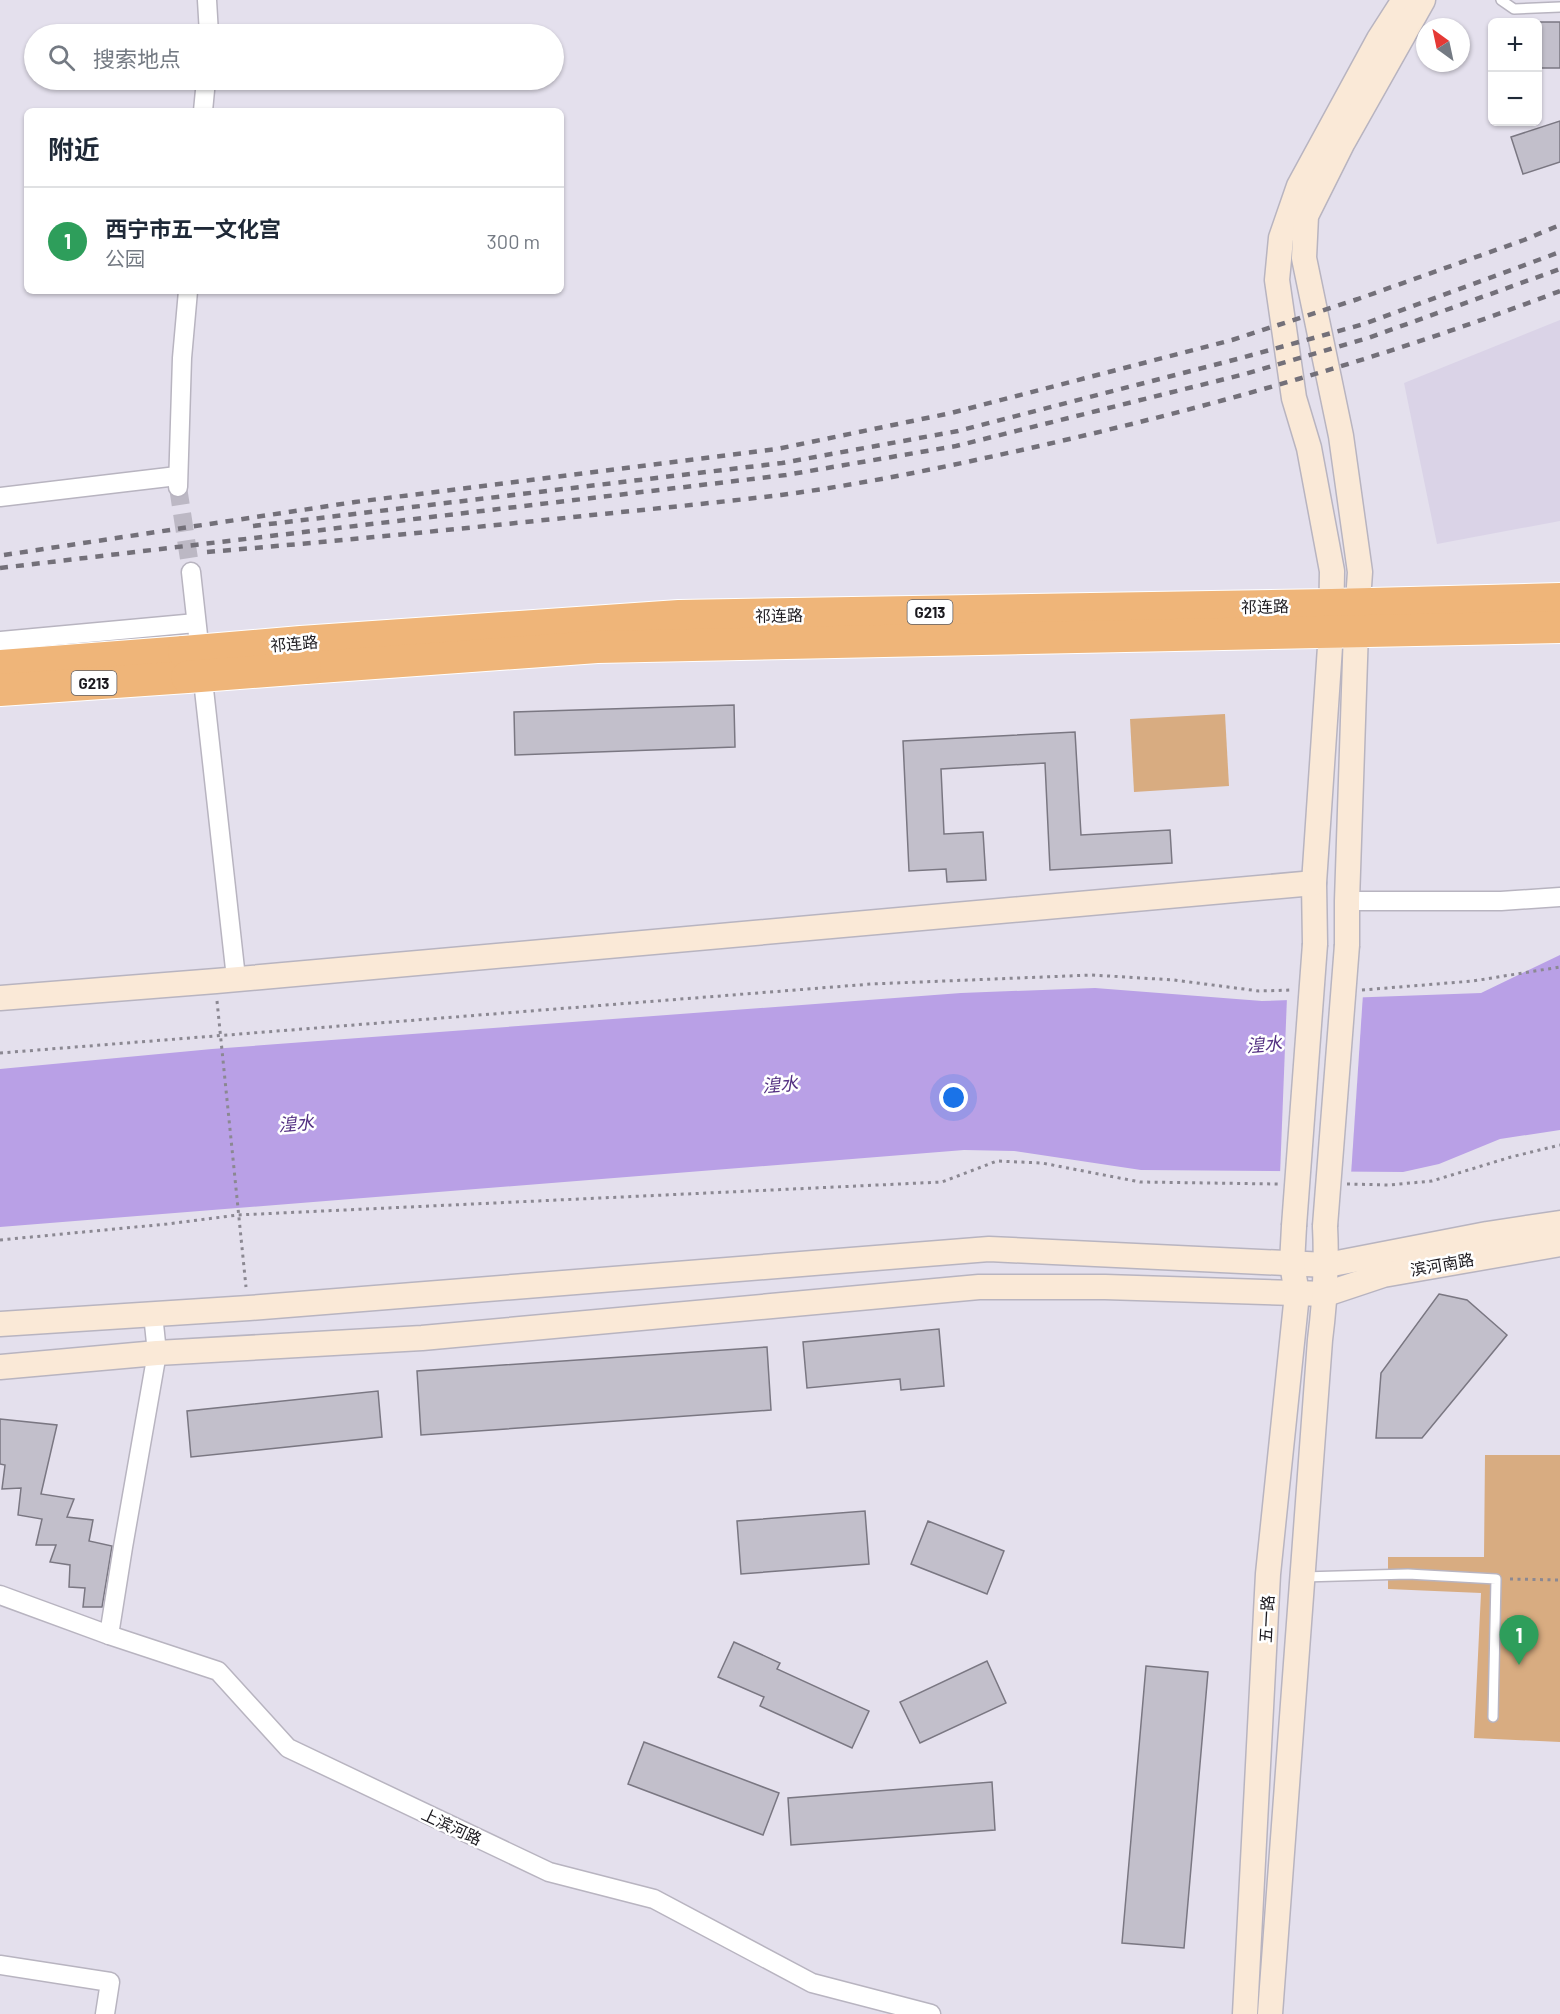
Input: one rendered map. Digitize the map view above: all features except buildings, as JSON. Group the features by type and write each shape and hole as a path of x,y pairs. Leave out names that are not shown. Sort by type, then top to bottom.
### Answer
{"highway":[{"name":"祁连路","path":"0,690 186,665 303,655 810,641 1345,618 1560,599"},
{"name":"祁连路","path":"1345,618 1560,627"},
{"name":"祁连路","path":"0,666 186,665"}],"street":[{"path":"207,0 208,24"},
{"path":"1345,618 1332,571 1309,448 1294,398 1276,280 1281,238 1299,186 1379,39 1404,0"},
{"path":"1345,618 1360,572 1341,436 1304,258 1306,216 1342,141 1423,0"},
{"path":"203,108 205,90"},
{"path":"0,497 178,482 182,358 188,294"},
{"path":"191,572 226,979"},
{"name":"五一路","path":"1245,2014 1268,1574 1297,1294 1292,1264 1315,944 1314,883 1345,618"},
{"name":"五一路","path":"1270,2014 1320,1340 1326,1294 1325,1226 1347,945 1345,618"},
{"path":"0,641 196,623"},
{"path":"0,998 1314,883"},
{"path":"1347,901 1501,901 1560,897"},
{"path":"0,1324 249,1308 989,1249 1327,1265 1487,1234 1560,1223"},
{"name":"滨河南路","path":"0,1367 157,1353 422,1338 979,1287 1105,1287 1326,1294 1383,1275 1560,1244"},
{"path":"109,1635 157,1353 153,1314"},
{"name":"上滨河路","path":"0,1594 109,1635 218,1671 288,1748 549,1872 654,1899 812,1983 931,2014"},
{"path":"0,1965 110,1982 105,2014"}],"lane":[{"path":"1501,0 1514,9 1560,7"},
{"path":"1303,1577 1408,1574 1496,1579 1493,1717"}],"path":[{"path":"1353,990 1473,981 1560,967"},
{"path":"0,1053 871,984 1092,975 1174,980 1259,991 1294,990"},
{"path":"226,979 220,1041 242,1261 249,1308"},
{"path":"1341,1184 1389,1185 1432,1181 1560,1145"},
{"path":"0,1240 238,1215 942,1182 997,1161 1042,1163 1140,1182 1282,1184"},
{"path":"1496,1579 1560,1580"}],"shaded area":[{"path":"1560,320 1560,521 1437,544 1404,383"},
{"path":"1225,714 1229,786 1134,792 1130,719"},
{"path":"1485,1455 1560,1455 1560,1742 1474,1738 1481,1593 1388,1589 1388,1557 1484,1557"}],"water":[{"name":"湟水","path":"1560,955 1560,1130 1500,1139 1439,1164 1403,1172 1141,1170 1014,1151 964,1150 0,1227 0,1069 212,1049 961,993 1095,988 1262,1001 1481,993"}],"pier":[{"path":"1363,994 1351,1175 1280,1175 1287,997"}],"tunnel":[{"path":"178,487 191,572"}],"railway":[{"path":"4,555 355,502 777,449 951,413 1232,340 1358,299 1560,225"},
{"path":"253,526 782,463 958,431 1364,324 1560,252"},
{"path":"0,568 786,475 956,446 1245,374 1368,338 1560,269"},
{"path":"207,552 737,500 848,485 1113,429 1242,395 1370,357 1560,291"}],"place":[{"name":"西宁市五一文化宫","path":"1519,1665"}]}
